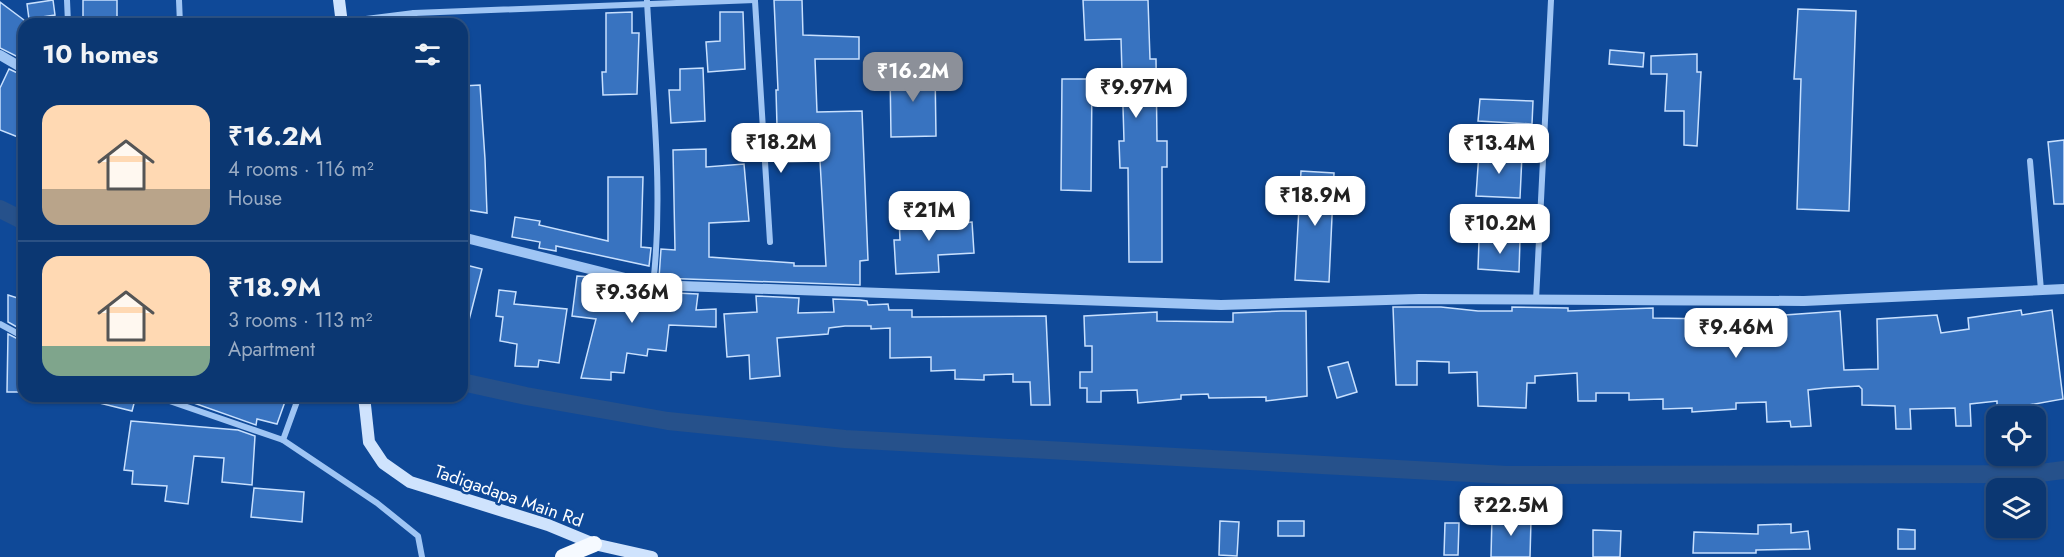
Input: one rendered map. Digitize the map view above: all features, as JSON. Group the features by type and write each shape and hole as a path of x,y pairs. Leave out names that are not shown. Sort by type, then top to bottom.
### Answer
{"highway":[{"path":"563,557 594,544"}],"main road":[{"path":"339,0 341,18"},
{"name":"Tadigadapa Main Rd","path":"365,402 369,442 383,463 410,482 548,525 594,544 652,557"}],"street":[{"path":"67,0 68,18"},
{"path":"179,0 180,18"},
{"path":"378,18 522,4 755,0 770,242"},
{"path":"1536,300 1551,0"},
{"path":"647,2 657,147 659,231 653,285"},
{"path":"414,13 414,18"},
{"path":"0,55 18,66"},
{"path":"2030,160 2041,290"},
{"path":"468,239 653,285 1221,305 1536,300 1804,301 2064,289"},
{"path":"0,324 18,334"},
{"path":"172,402 283,440 377,503 418,536 422,557"},
{"path":"283,440 297,402"}],"building":[{"path":"53,0 55,15 29,18 27,4"},
{"path":"83,0 117,0 117,18 83,18"},
{"path":"774,0 802,0 803,35 859,37 859,59 815,59 817,112 862,111 868,260 860,261 860,285 659,278 661,249 675,250 673,150 706,149 706,167 744,164 749,221 709,223 709,257 794,263 794,266 826,266 820,161 778,162"},
{"path":"1083,0 1148,0 1150,59 1156,59 1157,141 1167,141 1167,167 1162,167 1162,262 1129,262 1128,168 1120,168 1119,141 1124,141 1121,39 1085,40"},
{"path":"0,2 21,18 18,18 18,57 0,48"},
{"path":"1798,9 1856,11 1849,211 1797,209 1801,79 1794,79"},
{"path":"632,12 632,33 639,33 637,94 603,95 602,72 606,72 606,13"},
{"path":"720,12 743,12 745,69 708,72 706,42 720,41"},
{"path":"1610,50 1644,53 1643,67 1609,64"},
{"path":"1697,54 1697,72 1701,72 1697,146 1684,145 1684,111 1665,111 1667,74 1651,74 1651,56"},
{"path":"703,68 705,121 671,123 669,90 680,90 680,69"},
{"path":"935,68 936,136 891,137 890,69"},
{"path":"9,69 18,73 18,137 0,130 0,88"},
{"path":"1062,79 1092,79 1091,191 1061,190"},
{"path":"480,85 487,213 468,210 468,86"},
{"path":"1480,99 1533,101 1532,124 1478,121"},
{"path":"2064,140 2064,204 2054,204 2048,142"},
{"path":"1479,152 1522,155 1520,198 1476,196"},
{"path":"1301,171 1334,173 1329,282 1295,280"},
{"path":"608,177 643,177 641,247 651,248 649,266 556,246 556,251 539,248 540,242 512,237 515,217 540,221 539,225 608,241"},
{"path":"936,211 937,224 972,222 974,253 938,255 939,272 896,274 894,240 900,240 899,217 904,217 903,212"},
{"path":"1499,238 1520,239 1519,272 1478,269 1479,240 1499,240"},
{"path":"468,266 482,269 468,324"},
{"path":"577,276 592,277 589,297 619,300 622,285 653,292 698,294 696,310 716,309 716,327 669,325 666,351 648,349 647,356 627,353 624,373 611,372 611,380 581,378 596,319 572,316"},
{"path":"499,290 516,292 514,304 567,309 559,363 539,360 538,367 515,366 517,344 500,341 503,317 496,316"},
{"path":"8,295 18,298 18,328 8,322"},
{"path":"756,296 799,298 798,313 834,312 833,299 867,301 868,305 888,304 889,310 912,310 912,317 1046,316 1050,405 1031,405 1030,382 1013,382 1013,374 984,375 984,380 955,379 955,370 931,371 931,357 890,358 890,328 871,329 871,326 829,328 828,334 777,338 780,376 750,379 749,355 727,357 724,314 757,312"},
{"path":"1393,307 1441,307 1478,311 1512,311 1512,307 1568,308 1568,311 1653,308 1653,318 1712,319 1712,322 1785,319 1785,315 1840,311 1844,370 1878,369 1877,319 1937,315 1941,333 1969,329 1968,318 2021,310 2022,315 2052,310 2063,399 2023,406 1997,406 1997,401 1970,404 1971,426 1956,426 1955,408 1910,409 1911,429 1896,429 1895,406 1862,405 1862,389 1859,386 1826,388 1808,390 1811,426 1791,427 1790,421 1767,422 1766,402 1736,403 1736,409 1692,412 1692,408 1663,409 1663,399 1629,400 1629,393 1596,393 1596,401 1578,401 1577,373 1535,376 1535,383 1527,383 1526,408 1478,406 1477,372 1449,373 1449,362 1417,361 1417,385 1396,385"},
{"path":"1306,311 1307,396 1266,401 1266,397 1209,398 1208,394 1181,395 1181,399 1138,403 1137,390 1101,391 1101,402 1087,402 1087,388 1080,388 1080,372 1092,372 1092,346 1085,346 1084,316 1157,312 1157,321 1233,322 1233,313"},
{"path":"8,334 18,339 18,392 7,392"},
{"path":"1348,362 1357,392 1337,398 1328,367"},
{"path":"95,402 134,402 132,411"},
{"path":"191,402 285,402 277,424 257,419 256,425"},
{"path":"131,421 238,430 255,436 252,485 222,482 224,458 194,456 188,504 165,501 167,486 132,484 133,471 124,470"},
{"path":"254,488 304,492 302,522 251,517"},
{"path":"1492,516 1531,520 1530,557 1491,557"},
{"path":"1220,521 1239,522 1237,556 1219,555"},
{"path":"1278,521 1304,521 1304,536 1278,536"},
{"path":"1445,523 1459,523 1458,555 1444,555"},
{"path":"1791,524 1791,533 1808,531 1810,549 1756,550 1756,553 1693,553 1694,532 1758,534 1758,525"},
{"path":"1898,529 1915,530 1915,549 1898,549"},
{"path":"1593,530 1621,531 1620,557 1593,557"}],"waterway":[{"path":"0,209 18,218"},
{"path":"468,383 668,421 845,439 1507,475 2032,474 2064,470"}]}
